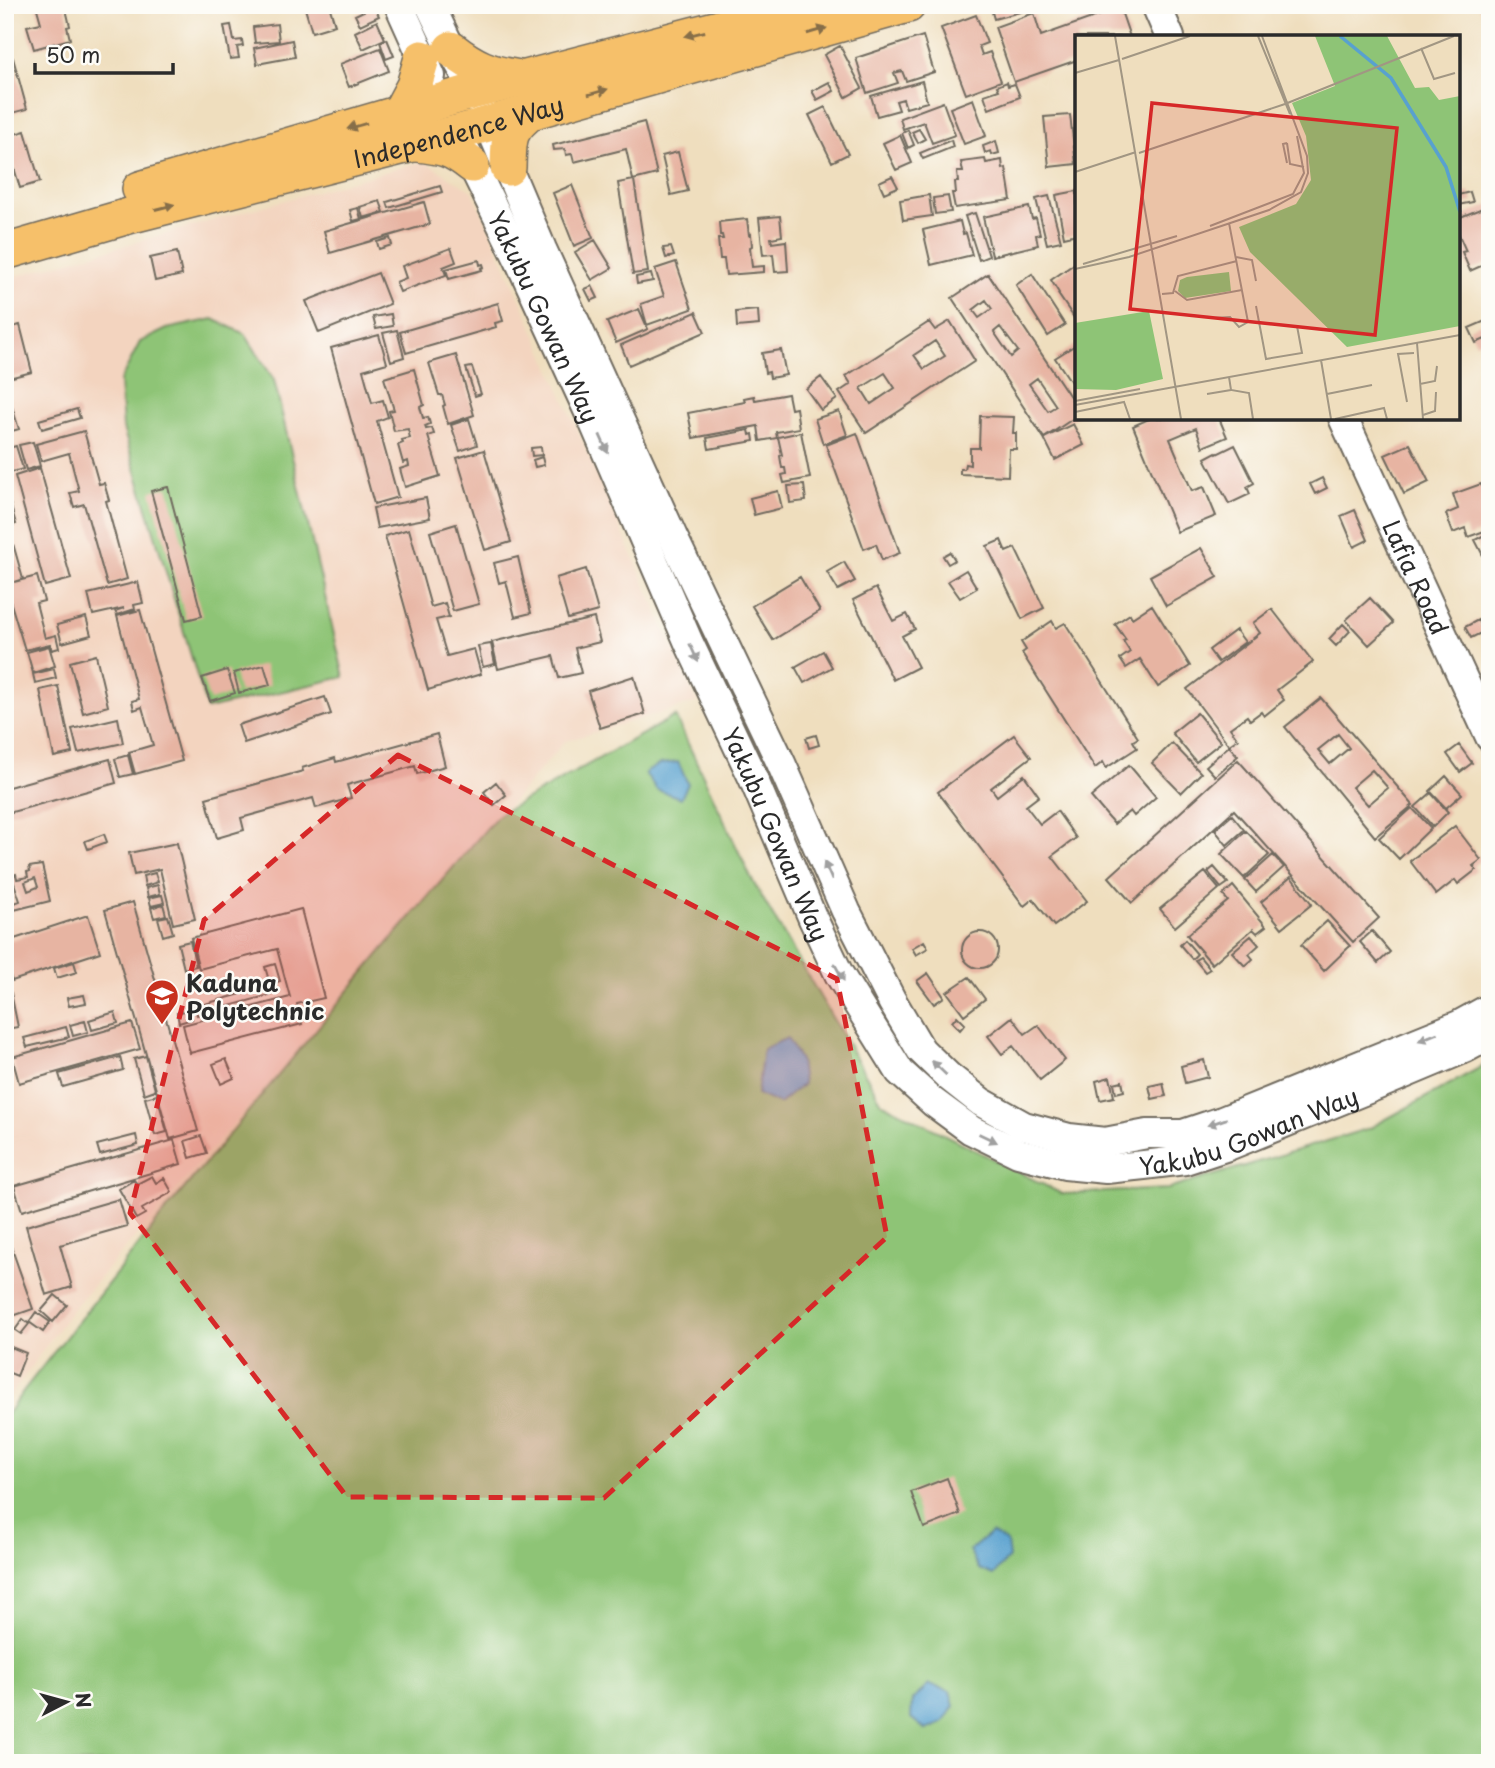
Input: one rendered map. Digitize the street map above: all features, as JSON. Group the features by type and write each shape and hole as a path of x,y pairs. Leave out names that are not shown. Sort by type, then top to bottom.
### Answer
{"main road":[{"name":"Independence Way","path":"5,229 406,129 456,133 489,123 527,95 808,5"},
{"name":"Independence Way","path":"5,252 406,129 442,102 475,91 527,95 908,5"},
{"path":"472,165 461,156 406,129 414,86 437,54 492,73 527,95 509,140 508,168"}],"street":[{"name":"Yakubu Gowan Way","path":"399,5 437,54 475,91 542,249 673,537 781,763 846,911 892,1001 921,1050 948,1076 981,1102 1024,1126 1069,1138 1105,1142 1147,1134 1183,1133 1222,1121 1459,1025 1490,1008"},
{"name":"Yakubu Gowan Way","path":"430,5 442,102 593,421 813,919 839,974 900,1072 933,1102 971,1130 1018,1153 1065,1165 1106,1169 1185,1160 1228,1146 1441,1059 1490,1035"},
{"path":"1156,5 1169,35"},
{"name":"Lafia Road","path":"1344,420 1490,737"},
{"path":"753,778 781,763"}],"highlighted area":[{"path":"398,755 837,979 887,1237 604,1498 347,1497 130,1213 204,920"}],"shaded area":[{"name":"Kaduna Polytechnic","path":"424,161 473,192 697,702 565,741 71,1311 5,1403 5,279"}],"green space":[{"path":"213,319 245,334 274,380 344,677 207,709 123,428 120,381 140,342 167,329"},
{"path":"675,716 752,880 882,1103 1062,1194 1168,1189 1370,1128 1490,1062 1490,1763 5,1763 5,1417 168,1208 498,815"}],"water":[{"path":"678,762 688,784 681,798 657,790 645,773 660,764"},
{"path":"787,1038 800,1060 803,1084 779,1104 757,1094 763,1049"},
{"path":"991,1533 1007,1542 1009,1558 993,1575 979,1569 969,1551"},
{"path":"929,1685 950,1691 954,1706 943,1723 926,1730 911,1718 912,1700"}],"building":[{"path":"36,5 65,5 70,39 34,49 27,26 41,23"},
{"path":"304,5 329,5 335,25 312,32"},
{"path":"990,5 1030,5 1031,9 994,19"},
{"path":"1478,5 1490,5 1490,30"},
{"path":"374,6 379,16 360,25 355,15"},
{"path":"1120,8 1129,35 1075,35 1075,61 1014,82 995,27 1034,13 1041,36"},
{"path":"976,15 987,43 979,46 982,55 990,52 1001,81 966,94 941,28"},
{"path":"377,21 385,39 363,49 355,32"},
{"path":"277,24 279,41 255,43 253,27"},
{"path":"231,25 234,41 242,40 243,46 237,47 239,58 230,59 224,26"},
{"path":"923,36 934,72 906,81 902,71 894,73 898,83 867,93 856,58"},
{"path":"387,39 394,56 386,59 380,42"},
{"path":"292,40 295,57 257,64 254,48"},
{"path":"840,46 862,88 846,97 824,55"},
{"path":"380,48 389,71 349,87 340,64"},
{"path":"13,58 27,109 5,115 5,61"},
{"path":"922,81 927,102 906,108 903,99 896,101 899,110 877,116 871,96"},
{"path":"829,82 834,91 817,100 812,91"},
{"path":"1007,82 1008,86 1015,84 1020,97 989,109 984,95 999,90 997,86"},
{"path":"973,99 986,136 964,144 950,108"},
{"path":"943,102 955,135 932,143 924,122 903,129 900,118"},
{"path":"825,107 848,154 832,162 809,115"},
{"path":"1070,115 1075,164 1049,167 1044,117"},
{"path":"644,122 657,174 633,180 626,149 574,162 572,154 566,155 565,149 554,150 553,145"},
{"path":"919,129 925,139 918,143 912,132"},
{"path":"908,130 914,145 908,148 902,133"},
{"path":"25,131 40,182 20,188 5,137"},
{"path":"900,135 912,163 896,170 883,143"},
{"path":"951,140 953,147 923,159 920,153"},
{"path":"996,141 999,153 985,153 983,146"},
{"path":"678,152 688,191 671,195 662,156"},
{"path":"985,159 986,163 1002,160 1003,169 1006,168 1011,200 955,208 952,193 956,193 957,172 963,172 961,162"},
{"path":"892,176 898,187 884,193 879,182"},
{"path":"634,180 648,272 633,274 618,183"},
{"path":"572,185 593,238 574,246 553,193"},
{"path":"440,186 442,192 389,208 387,202"},
{"path":"1075,191 1075,234 1064,237 1056,195"},
{"path":"1470,192 1473,202 1460,205 1460,194"},
{"path":"929,195 932,216 903,220 900,200"},
{"path":"948,196 951,212 935,214 933,198"},
{"path":"1049,196 1061,241 1047,244 1036,199"},
{"path":"380,201 384,212 363,218 360,207"},
{"path":"424,202 430,224 330,253 324,231"},
{"path":"1490,205 1490,262 1470,271 1462,252 1466,251 1460,238 1460,217"},
{"path":"1029,207 1032,219 1036,218 1040,234 1036,235 1038,245 992,256 983,217"},
{"path":"358,208 361,219 353,221 350,210"},
{"path":"975,213 989,256 979,260 965,216"},
{"path":"780,216 782,236 771,238 772,243 786,241 788,271 775,272 773,254 763,255 759,218"},
{"path":"747,219 749,235 751,234 752,267 764,266 764,272 726,275 724,259 720,259 718,239 723,239 719,222"},
{"path":"960,221 972,255 931,265 923,230"},
{"path":"390,238 392,245 379,249 377,242"},
{"path":"595,240 612,268 592,280 575,252"},
{"path":"671,247 674,256 666,258 663,248"},
{"path":"451,248 456,262 443,267 446,275 400,292 396,282 406,278 402,266"},
{"path":"177,252 182,275 155,281 150,258"},
{"path":"479,260 484,267 482,270 449,279 446,269"},
{"path":"676,262 692,309 647,325 641,304 664,296 655,269"},
{"path":"1075,263 1075,319 1058,294 1051,280"},
{"path":"378,273 390,304 319,333 306,301"},
{"path":"651,274 653,281 637,284 636,277"},
{"path":"988,274 1075,404 1075,417 1044,438 952,298","holes":["986,300 992,309 979,318 973,310","1000,327 1018,351 1011,357 994,332","1037,378 1056,406 1048,411 1029,384"]},
{"path":"1032,274 1065,325 1048,336 1016,285"},
{"path":"592,286 598,298 591,301 585,289"},
{"path":"498,303 503,321 495,323 496,327 406,353 400,332"},
{"path":"639,309 648,329 616,343 607,322"},
{"path":"758,310 759,325 737,327 736,312"},
{"path":"696,312 705,332 629,365 621,345"},
{"path":"391,314 393,326 376,329 373,317"},
{"path":"1490,319 1490,337 1476,343 1469,328"},
{"path":"950,321 975,361 866,433 839,392 851,384 846,376 929,322 935,330","holes":["935,341 945,356 924,369 914,355","885,373 895,388 871,404 861,388"]},
{"path":"20,325 32,372 5,379 5,329"},
{"path":"397,330 404,357 391,361 383,333"},
{"path":"379,335 387,363 363,370 372,403 383,400 388,417 377,421 398,497 374,504 331,348"},
{"path":"1075,345 1075,388 1055,358"},
{"path":"781,350 786,375 770,378 769,372 765,373 762,353"},
{"path":"456,355 474,415 448,424 442,395 439,395 429,363"},
{"path":"472,367 481,394 475,396 466,368"},
{"path":"414,369 424,405 420,407 423,418 428,417 430,424 425,426 426,429 432,428 434,434 428,436 440,476 405,487 400,469 409,466 408,461 403,463 398,445 403,443 402,440 410,438 408,429 394,431 389,411 394,410 384,378"},
{"path":"821,377 837,399 821,410 806,389"},
{"path":"788,394 791,409 796,408 799,428 776,432 777,438 760,441 758,426 693,438 688,413 745,402 744,398 754,396 755,400"},
{"path":"9,397 19,429 5,433 5,398"},
{"path":"77,409 80,418 42,429 39,420"},
{"path":"839,411 847,435 823,444 815,419"},
{"path":"980,416 1014,417 1016,449 1009,449 1008,476 960,474 960,469 964,469 965,464 970,465 970,448 979,448"},
{"path":"469,419 477,445 460,451 451,425"},
{"path":"1146,420 1220,420 1227,437 1203,447 1196,428 1170,439 1192,491 1204,487 1216,516 1177,532 1133,426"},
{"path":"1073,424 1084,445 1055,460 1044,438"},
{"path":"749,430 754,441 709,449 707,438"},
{"path":"84,431 99,484 104,483 109,500 106,501 127,579 107,585 84,504 74,507 70,493 79,491 69,453 41,461 36,444"},
{"path":"801,432 810,478 784,483 782,475 786,474 785,468 782,468 778,437"},
{"path":"857,433 900,553 882,560 876,544 864,549 826,445"},
{"path":"33,442 40,466 26,470 19,445"},
{"path":"1410,444 1429,482 1404,494 1385,455"},
{"path":"1235,445 1254,483 1247,487 1250,494 1229,504 1205,458"},
{"path":"16,446 23,469 5,474 5,449"},
{"path":"541,447 542,455 532,456 531,448"},
{"path":"484,450 511,542 485,550 457,458"},
{"path":"542,457 544,465 535,467 533,460"},
{"path":"40,468 71,579 45,586 15,476"},
{"path":"1322,478 1327,488 1315,494 1310,484"},
{"path":"1481,484 1484,491 1488,490 1490,495 1490,529 1468,537 1465,528 1453,533 1446,514 1458,509 1453,494"},
{"path":"804,485 806,501 790,503 788,486"},
{"path":"5,486 16,524 8,526 23,579 14,582 37,576 44,601 36,603 45,638 56,635 59,648 52,650 50,644 25,650 5,584"},
{"path":"168,487 202,616 186,620 151,491"},
{"path":"778,491 782,508 754,515 750,498"},
{"path":"426,498 430,518 377,528 373,508"},
{"path":"1355,510 1368,540 1354,547 1341,516"},
{"path":"456,524 479,604 453,611 430,532"},
{"path":"409,529 431,607 445,603 449,617 436,620 447,656 474,649 481,674 428,690 385,536"},
{"path":"1490,532 1490,569 1475,540"},
{"path":"1001,540 1006,552 1015,548 1044,608 1022,619 987,546"},
{"path":"1201,548 1218,577 1166,606 1150,576"},
{"path":"950,552 955,560 948,564 943,556"},
{"path":"518,557 531,613 515,617 506,581 499,583 494,563"},
{"path":"844,562 855,581 838,590 827,572"},
{"path":"586,569 598,611 568,619 556,578"},
{"path":"966,570 977,588 960,598 948,581"},
{"path":"800,577 820,611 773,640 752,606"},
{"path":"138,582 143,603 134,605 135,609 117,615 115,611 124,608 93,615 88,594"},
{"path":"876,588 893,621 907,614 915,629 902,636 918,667 893,680 853,600"},
{"path":"1370,598 1393,623 1369,645 1346,620"},
{"path":"1152,605 1190,666 1158,687 1140,659 1126,668 1120,659 1130,652 1123,641 1126,640 1115,624 1130,614 1132,618"},
{"path":"1272,609 1313,662 1277,690 1284,700 1264,716 1261,712 1250,720 1247,716 1230,728 1238,739 1229,745 1187,689 1260,633 1253,623"},
{"path":"140,610 182,761 135,774 129,752 153,745 142,707 134,710 132,701 139,699 117,616"},
{"path":"86,617 91,635 62,643 57,625"},
{"path":"594,618 600,642 575,648 581,673 559,678 553,656 498,669 492,642"},
{"path":"1478,620 1483,632 1471,638 1465,627"},
{"path":"1052,621 1056,628 1065,623 1138,738 1133,741 1137,748 1106,768 1103,762 1095,768 1022,653 1026,650 1021,642"},
{"path":"1343,624 1350,631 1336,646 1329,639"},
{"path":"1236,630 1245,642 1218,662 1209,650"},
{"path":"491,644 495,664 483,667 478,646"},
{"path":"49,646 55,666 33,673 27,652"},
{"path":"823,651 832,667 804,683 795,667"},
{"path":"96,655 108,706 83,713 70,662"},
{"path":"264,665 270,685 239,693 234,673"},
{"path":"54,669 56,678 35,683 33,674"},
{"path":"227,670 235,693 210,701 202,678"},
{"path":"634,676 645,714 600,728 588,691"},
{"path":"58,686 72,753 54,757 40,690"},
{"path":"325,697 331,714 244,743 238,725"},
{"path":"1321,698 1413,805 1375,837 1285,727","holes":["1338,734 1349,748 1330,764 1318,750","1372,770 1388,788 1368,805 1352,787"]},
{"path":"1197,713 1221,742 1196,762 1172,733"},
{"path":"118,718 123,743 78,753 72,729"},
{"path":"437,734 445,766 417,774 415,766 347,785 351,798 316,808 313,798 241,818 244,830 217,838 206,798 303,771 302,768 335,758 336,762"},
{"path":"816,735 819,745 809,748 806,738"},
{"path":"1014,735 1031,757 991,788 997,796 1024,775 1039,796 1026,806 1040,824 1057,811 1076,838 1052,856 1087,901 1054,926 1033,899 1024,906 938,792"},
{"path":"1172,743 1201,773 1181,793 1152,763"},
{"path":"1459,745 1472,763 1460,772 1447,754"},
{"path":"1229,746 1238,756 1215,776 1206,766"},
{"path":"128,755 133,774 120,777 115,759"},
{"path":"110,759 116,783 5,814 5,788"},
{"path":"1238,760 1379,918 1353,942 1234,810 1132,903 1109,877"},
{"path":"1129,765 1156,797 1134,816 1130,811 1114,824 1091,797"},
{"path":"1446,776 1462,794 1446,808 1430,791"},
{"path":"496,782 506,795 494,805 484,792"},
{"path":"1431,793 1448,812 1433,827 1415,807"},
{"path":"1412,808 1431,828 1399,859 1379,838"},
{"path":"1232,815 1244,830 1227,845 1215,830"},
{"path":"1455,826 1481,860 1473,866 1476,870 1458,884 1455,880 1436,895 1410,861"},
{"path":"1246,831 1269,855 1244,878 1221,854"},
{"path":"104,834 107,842 88,849 85,841"},
{"path":"177,843 195,919 173,924 160,869 134,875 129,853"},
{"path":"1273,855 1284,867 1256,892 1245,880"},
{"path":"42,865 50,901 10,911 5,888 12,904 20,901 13,880 5,883 6,873 9,872 10,876 16,874 17,879 28,877 29,867","holes":["35,878 38,887 28,891 25,882"]},
{"path":"1214,867 1228,883 1221,888 1208,872"},
{"path":"1205,872 1219,889 1175,927 1160,909"},
{"path":"155,873 158,882 145,886 143,876"},
{"path":"1291,877 1312,904 1282,928 1261,902"},
{"path":"158,885 160,894 148,897 146,888"},
{"path":"1233,886 1266,926 1257,933 1253,929 1212,964 1187,935 1228,901 1223,895"},
{"path":"162,895 164,903 151,906 149,898"},
{"path":"133,902 198,1131 170,1139 105,910"},
{"path":"163,904 166,915 154,918 151,908"},
{"path":"301,909 324,998 297,1004 302,1024 190,1053 183,1025 290,997 277,949 199,969 191,938"},
{"path":"88,915 100,952 12,981 5,962 5,942"},
{"path":"168,916 173,933 163,936 158,918"},
{"path":"1327,921 1350,946 1324,971 1301,945"},
{"path":"1372,931 1390,952 1378,963 1360,942"},
{"path":"980,932 993,937 998,950 993,963 980,968 967,963 962,950 967,937"},
{"path":"1251,936 1259,945 1249,954 1253,959 1245,966 1232,952"},
{"path":"1185,940 1197,954 1192,959 1180,945"},
{"path":"190,941 196,966 184,969 178,944"},
{"path":"924,941 928,948 916,955 912,948"},
{"path":"1200,957 1210,969 1205,972 1195,960"},
{"path":"74,962 77,972 57,978 54,968"},
{"path":"275,964 280,981 270,984 265,967"},
{"path":"928,973 944,997 934,1004 917,981"},
{"path":"969,977 985,999 964,1015 947,992"},
{"path":"270,986 273,994 197,1015 194,1007"},
{"path":"11,993 18,1027 6,1029 5,994"},
{"path":"84,995 86,1003 69,1006 67,998"},
{"path":"189,1009 192,1019 179,1023 177,1013"},
{"path":"115,1012 118,1023 92,1030 89,1020"},
{"path":"957,1016 965,1024 960,1030 952,1022"},
{"path":"1012,1017 1025,1034 1038,1025 1065,1060 1040,1080 1013,1046 1002,1054 988,1036"},
{"path":"85,1021 88,1032 73,1036 70,1025"},
{"path":"132,1023 140,1049 19,1083 12,1057"},
{"path":"66,1027 69,1037 27,1047 24,1038"},
{"path":"146,1056 155,1090 144,1094 134,1059"},
{"path":"120,1057 123,1070 63,1087 59,1074"},
{"path":"226,1059 234,1078 221,1084 213,1064"},
{"path":"1204,1060 1208,1077 1185,1083 1181,1066"},
{"path":"1110,1077 1114,1097 1100,1100 1096,1081"},
{"path":"1122,1081 1124,1091 1116,1093 1114,1083"},
{"path":"1163,1083 1166,1096 1152,1099 1149,1086"},
{"path":"157,1095 167,1132 155,1135 145,1098"},
{"path":"136,1135 138,1145 100,1155 97,1145"},
{"path":"201,1136 207,1153 190,1158 185,1141"},
{"path":"174,1140 181,1164 22,1211 14,1186"},
{"path":"152,1176 156,1183 164,1178 172,1192 142,1209 145,1214 136,1219 119,1189 134,1180 137,1184"},
{"path":"119,1199 127,1226 60,1245 72,1287 46,1295 26,1226"},
{"path":"6,1232 33,1309 10,1317 5,1308"},
{"path":"55,1295 67,1305 53,1322 41,1311"},
{"path":"36,1312 50,1322 43,1332 29,1322"},
{"path":"23,1319 29,1324 21,1334 15,1330"},
{"path":"11,1347 26,1353 17,1376 5,1371 5,1362"},
{"path":"947,1478 960,1514 924,1528 911,1492"}],"place":[{"name":"Kaduna Polytechnic","path":"162,1026"}]}
